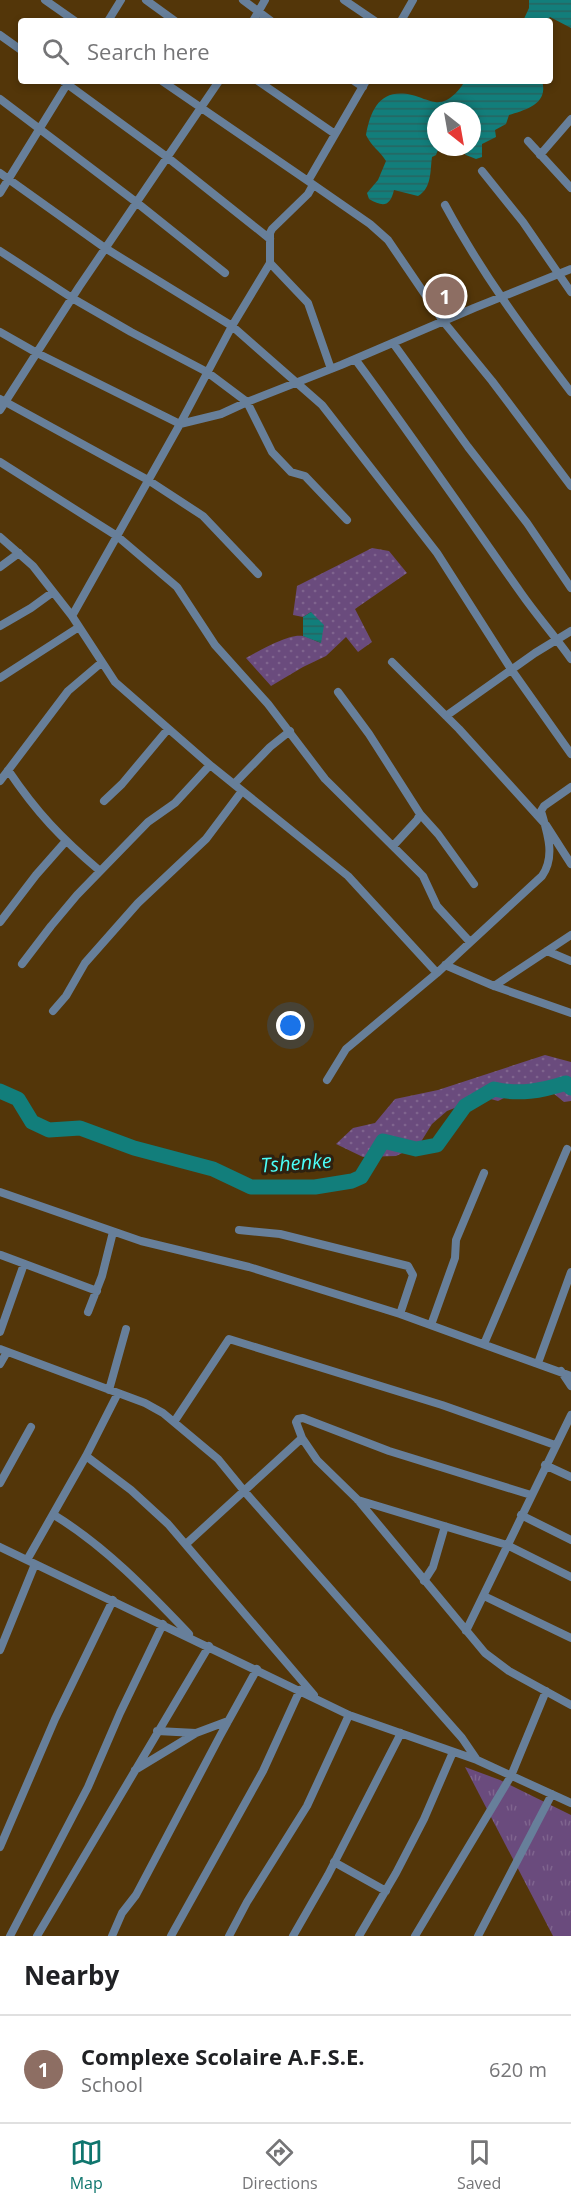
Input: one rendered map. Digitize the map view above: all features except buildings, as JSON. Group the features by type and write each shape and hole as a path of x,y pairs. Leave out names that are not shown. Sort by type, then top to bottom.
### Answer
{"street":[{"path":"45,0 71,18"},
{"path":"110,18 121,0"},
{"path":"146,0 171,18"},
{"path":"243,0 267,18"},
{"path":"255,18 265,0"},
{"path":"344,0 371,18"},
{"path":"403,18 413,0"},
{"path":"0,35 18,48"},
{"path":"0,193 66,84"},
{"path":"70,84 167,157 270,239"},
{"path":"166,84 369,224 388,240 443,321 492,381 571,486"},
{"path":"217,84 2,404 148,480 203,516 258,574"},
{"path":"262,84 335,134"},
{"path":"72,616 180,424 232,326 270,263 272,229 308,194 310,183 364,84"},
{"path":"0,99 225,273"},
{"path":"540,155 571,119"},
{"path":"528,141 571,188"},
{"path":"482,171 517,214 571,291"},
{"path":"0,173 105,248 232,326 322,405 437,553 511,669 571,754"},
{"path":"445,205 471,253 527,336 571,392"},
{"path":"0,251 72,298 207,372 247,402 272,452 291,472 305,476 347,520"},
{"path":"270,263 308,303 331,369"},
{"path":"0,332 37,353 180,424 221,414 571,269"},
{"path":"393,343 468,447 527,523 571,588"},
{"path":"355,359 522,595 571,659"},
{"path":"0,462 117,536 177,587 215,645 268,704 325,779 423,876 437,906 470,942"},
{"path":"0,537 33,566 72,616 115,682 210,765 348,876 437,973"},
{"path":"0,567 19,554"},
{"path":"0,626 32,608 53,592"},
{"path":"0,678 79,627"},
{"path":"446,716 511,669 571,631"},
{"path":"392,662 446,716 546,825 571,864"},
{"path":"0,781 68,691 101,663"},
{"path":"338,692 369,734 420,814 438,834 474,884"},
{"path":"104,801 122,784 168,729"},
{"path":"234,784 270,747 290,731"},
{"path":"22,964 51,926 100,871 148,822 175,803 210,765"},
{"path":"8,770 27,798 66,842 100,871"},
{"path":"327,1080 346,1049 437,973 543,876 550,854 542,808 571,787"},
{"path":"53,1011 66,996 85,963 138,903 206,839 242,790"},
{"path":"393,846 420,814"},
{"path":"0,922 36,875 66,842"},
{"path":"494,986 571,935"},
{"path":"547,951 571,961"},
{"path":"445,965 494,986 571,1013"},
{"path":"484,1344 567,1149"},
{"path":"431,1325 454,1258 456,1240 484,1173"},
{"path":"0,1192 141,1242 249,1267 400,1314 571,1376"},
{"path":"239,1230 280,1234 408,1266 413,1275 400,1314"},
{"path":"88,1312 97,1292 113,1232"},
{"path":"0,1255 97,1292"},
{"path":"0,1332 24,1264"},
{"path":"538,1363 571,1272"},
{"path":"108,1390 126,1329"},
{"path":"174,1422 229,1339 442,1405 555,1445"},
{"path":"0,1364 3,1350 145,1403 174,1422 218,1459 462,1738 477,1760"},
{"path":"561,1371 571,1386"},
{"path":"0,1650 31,1562 118,1394"},
{"path":"466,1631 571,1415"},
{"path":"531,1494 389,1451 303,1418 296,1422 302,1438 317,1460 358,1500 466,1631 499,1665 571,1705"},
{"path":"0,1483 31,1427"},
{"path":"186,1544 302,1438"},
{"path":"86,1456 131,1490 168,1524 318,1700"},
{"path":"545,1465 571,1477"},
{"path":"358,1500 507,1545 571,1577"},
{"path":"54,1515 80,1531 153,1595 194,1639"},
{"path":"521,1515 571,1540"},
{"path":"424,1581 433,1567 445,1526"},
{"path":"0,1547 349,1715 477,1760 571,1803"},
{"path":"484,1596 571,1638"},
{"path":"0,1847 55,1719 113,1600"},
{"path":"10,1936 88,1787 120,1713 163,1624"},
{"path":"37,1936 132,1772 209,1646"},
{"path":"112,1936 117,1921 136,1895 257,1669"},
{"path":"171,1936 262,1771 300,1690"},
{"path":"415,1936 511,1776 546,1691"},
{"path":"229,1936 247,1902 307,1806 349,1715"},
{"path":"132,1772 196,1733 228,1721"},
{"path":"157,1731 196,1733"},
{"path":"293,1936 401,1733"},
{"path":"359,1936 424,1819 453,1752"},
{"path":"478,1936 552,1794"},
{"path":"334,1862 386,1891"}],"green space":[{"path":"372,548 389,551 407,573 355,609 372,642 358,652 346,637 326,656 271,686 246,658 290,637 303,636 321,643 311,612 303,617 293,615 297,586"},
{"path":"545,1055 571,1062 571,1101 564,1102 548,1089 516,1092 498,1101 483,1097 447,1111 432,1124 419,1145 396,1156 363,1157 336,1144 353,1128 375,1123 395,1099 438,1090"},
{"path":"465,1767 500,1780 571,1815 571,1936 553,1936"}],"water":[{"path":"529,0 571,0 571,28 550,17 524,18 529,8"},
{"path":"463,84 542,84 539,101 522,111 509,115 506,124 495,130 496,137 482,144 482,157 476,159 468,156 481,156 481,102 440,102 449,99"},
{"path":"392,94 412,95 435,102 427,102 427,156 434,156 430,179 423,193 418,196 394,190 388,202 378,203 369,199 367,193 378,180 386,161 366,135 371,116 379,102 385,97"},
{"path":"311,612 324,625 321,643 303,636 303,617"}],"waterway":[{"name":"Tshenke","path":"0,1091 18,1099 32,1122 49,1130 80,1128 134,1148 213,1169 251,1187 315,1187 352,1181 361,1177 383,1141 416,1149 437,1145 465,1106 494,1089 512,1092 530,1091 566,1083 571,1088"}],"place":[{"name":"Complexe Scolaire A.F.S.E.","path":"445,296"}]}
